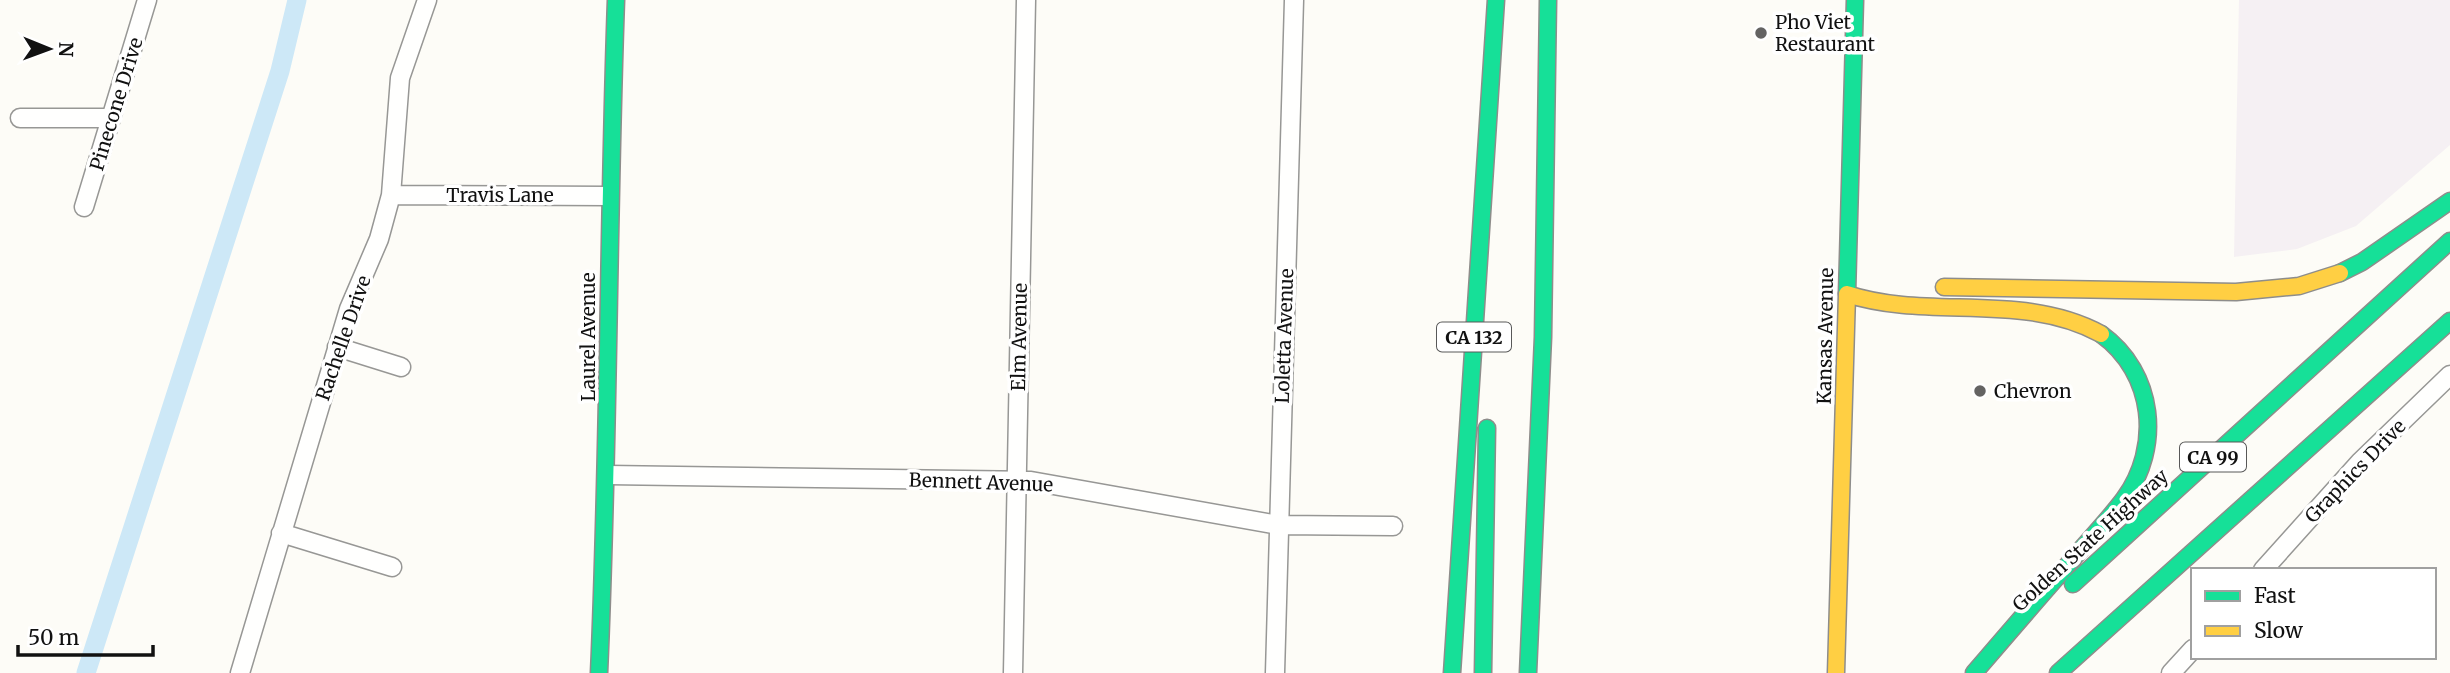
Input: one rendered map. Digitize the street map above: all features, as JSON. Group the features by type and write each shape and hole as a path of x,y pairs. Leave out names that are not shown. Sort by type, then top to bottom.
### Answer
{"main road":[{"name":"Laurel Avenue","path":"599,673 608,475 608,196 616,0"},
{"path":"1488,384 1496,0"},
{"name":"CA 132","path":"1452,673 1496,0"},
{"path":"1528,673 1543,337 1548,0"},
{"name":"Kansas Avenue","path":"1836,673 1855,0"},
{"path":"1921,286 2236,292 2288,288 2332,276 2362,262 2450,201"},
{"name":"Golden State Highway","path":"1975,673 2450,241"},
{"path":"1847,294 1880,286 1894,286"},
{"path":"1847,294 1878,304 2038,313 2075,322 2102,334 2126,356 2147,399 2150,427 2146,455 2136,482 1975,673"},
{"name":"CA 99","path":"2058,673 2450,321"},
{"path":"1483,673 1488,412"}],"street":[{"name":"Pinecone Drive","path":"84,207 147,0"},
{"name":"Rachelle Drive","path":"240,673 349,309 379,239 391,195 400,78 427,0"},
{"name":"Elm Avenue","path":"1013,673 1026,0"},
{"name":"Loletta Avenue","path":"1275,673 1294,0"},
{"path":"20,118 111,118"},
{"name":"Travis Lane","path":"391,195 608,196"},
{"path":"337,347 401,367"},
{"name":"Graphics Drive","path":"2265,568 2360,462 2450,375"},
{"name":"Bennett Avenue","path":"608,475 1049,483 1278,525 1393,526"},
{"path":"281,534 392,567"},
{"path":"2171,673 2191,651"}],"shaded area":[{"path":"2239,0 2450,0 2450,145 2356,226 2297,249 2234,257"}],"waterway":[{"path":"86,673 280,71 297,0"}],"traffic: fast":[{"path":"599,673 616,0"},
{"path":"1452,673 1496,0"},
{"path":"1528,673 1543,337 1548,0"},
{"path":"1847,294 1855,0"},
{"path":"2340,273 2362,262 2450,201"},
{"path":"2073,584 2450,241"},
{"path":"2058,673 2450,321"},
{"path":"1974,673 2110,517 2136,479 2148,434 2142,390 2133,369 2119,350 2101,334"},
{"path":"1483,673 1487,428"}],"traffic: slow":[{"path":"1944,287 2236,292 2299,286 2340,273"},
{"path":"1836,673 1847,294"},
{"path":"1847,294 1910,306 2040,313 2071,321 2101,334"}],"place":[{"name":"Pho Viet Restaurant","path":"1761,33"},
{"name":"Chevron","path":"1980,391"}]}
